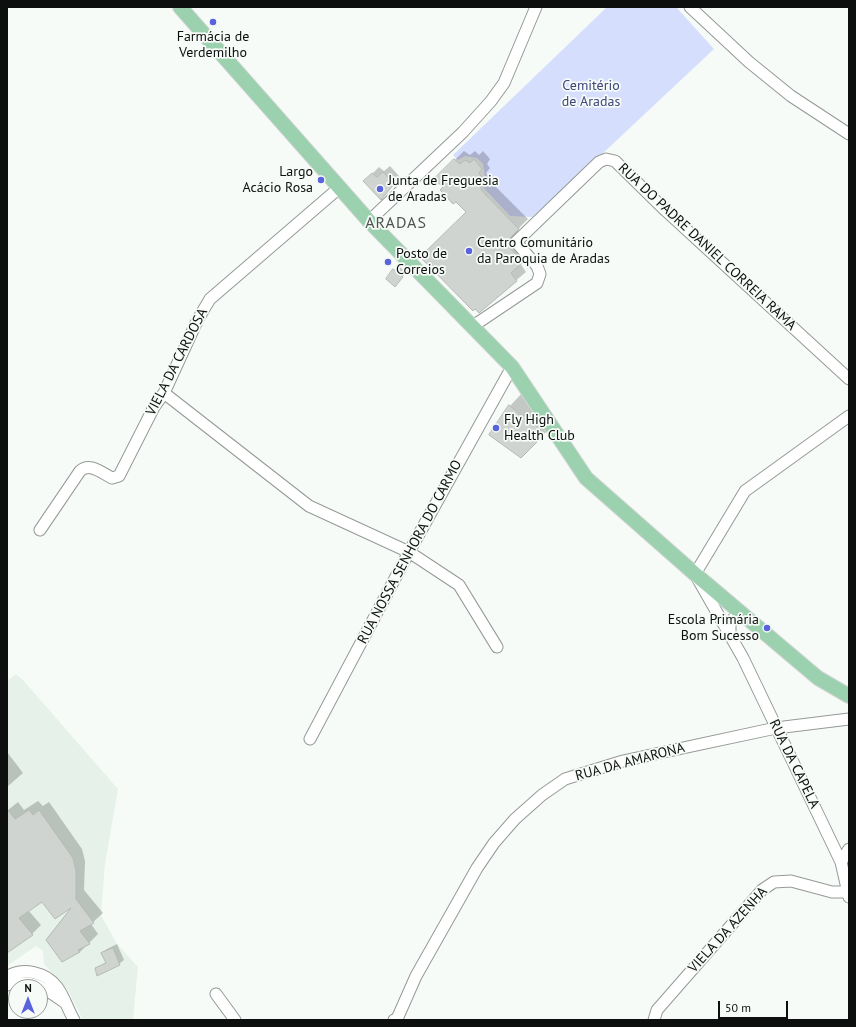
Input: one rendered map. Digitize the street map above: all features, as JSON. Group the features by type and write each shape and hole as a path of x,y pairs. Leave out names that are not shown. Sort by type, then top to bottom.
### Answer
{"main road":[{"path":"180,7 369,221 512,367 586,478 695,574 818,678 849,696"}],"street":[{"path":"369,221 463,132 491,101 504,83 536,7"},
{"path":"690,7 749,62 791,96 849,134"},
{"name":"RUA DO PADRE DANIEL CORREIA RAMA","path":"473,326 537,282 540,274 537,266 516,242 599,162 606,159 615,161 665,210 849,379"},
{"name":"VIELA DA CARDOSA","path":"40,530 84,467 90,466 112,478 120,476 154,407 164,393 198,319 210,299 339,188"},
{"name":"RUA NOSSA SENHORA DO CARMO","path":"310,740 409,552 512,367"},
{"path":"164,393 309,506 409,552 459,585 497,647"},
{"path":"695,574 745,491 849,416"},
{"name":"RUA DA CAPELA","path":"695,574 730,635 841,862 848,894"},
{"path":"730,635 730,624 733,619 746,617"},
{"name":"RUA DA AMARONA","path":"396,1020 416,976 476,868 494,843 515,819 542,795 565,779 623,761 776,728 849,719"},
{"path":"841,862 849,848"},
{"name":"VIELA DA AZENHA","path":"654,1020 656,1010 762,890 774,882 791,881 832,892 848,894"},
{"path":"7,977 21,972 34,972 47,978 57,986 74,1020"},
{"path":"7,985 14,982 30,982 40,986 64,1002"},
{"path":"216,994 235,1020"}],"shaded area":[{"path":"16,674 23,680 118,789 105,864 101,915 117,944 138,967 133,1020 83,1020 67,989 44,964 43,951 36,946 7,966 7,681"}],"green space":[{"name":"Cemitério de Aradas","path":"607,7 676,7 714,49 601,155 532,217 510,216 481,185 485,178 483,164 477,158 465,156 458,160 453,155"}],"building":[{"name":"Centro Comunitário da Paroquia de Aradas","path":"454,159 460,164 465,160 470,163 474,159 482,169 479,173 482,178 477,182 483,192 519,229 511,237 507,245 523,262 511,273 517,281 479,313 475,309 473,311 420,257 466,212 456,202 453,204 440,190 443,187 434,179"},
{"name":"Junta de Freguesia de Aradas","path":"383,172 394,184 381,200 363,181 372,173 377,177"},
{"path":"393,269 403,277 395,287 386,279"},
{"path":"509,405 523,417 524,415 541,430 534,439 537,442 521,458 489,435"},
{"path":"7,809 15,819 29,810 33,815 39,810 73,858 76,871 76,899 94,923 80,931 90,944 78,950 80,952 62,962 46,940 71,908 55,919 42,902 19,918 33,935 7,953"},
{"path":"113,948 120,965 97,976 95,968 106,963 101,953"}],"place":[{"name":"Farmácia de Verdemilho","path":"213,22"},
{"name":"Largo Acácio Rosa","path":"321,180"},
{"name":"Junta de Freguesia de Aradas","path":"380,189"},
{"name":"Centro Comunitário da Paroquia de Aradas","path":"469,251"},
{"name":"Posto de Correios","path":"388,262"},
{"name":"Fly High Health Club","path":"496,428"},
{"name":"Escola Primária Bom Sucesso","path":"767,628"}],"district":[{"name":"ARADAS","path":"396,223"}]}
